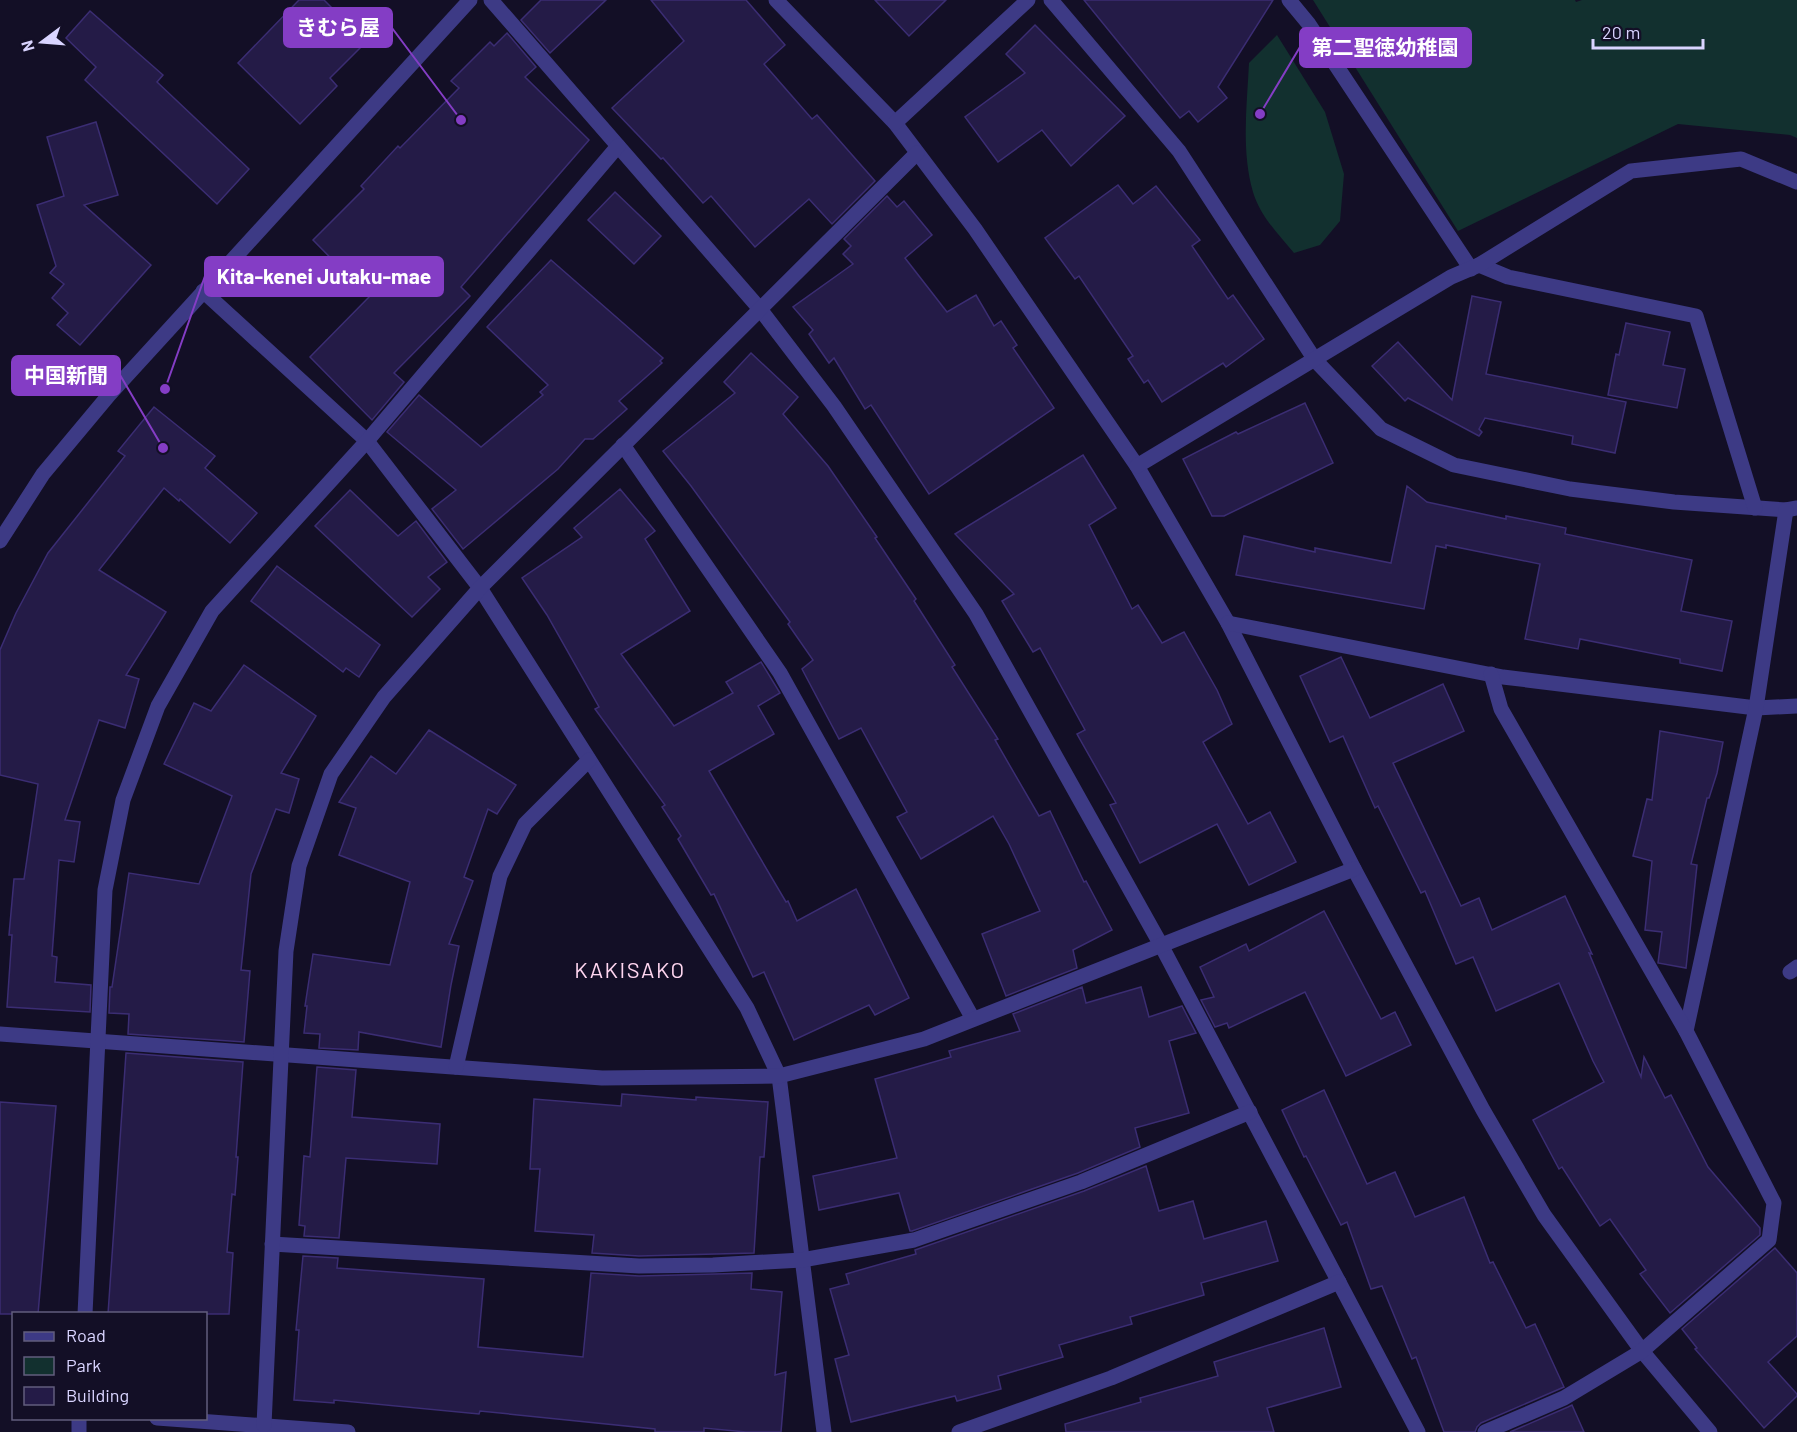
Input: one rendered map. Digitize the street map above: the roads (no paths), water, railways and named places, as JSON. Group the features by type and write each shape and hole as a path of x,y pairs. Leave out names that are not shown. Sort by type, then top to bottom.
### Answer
{"street":[{"path":"0,541 43,474 110,395 470,0"},
{"path":"491,0 760,309 834,406 976,614 1161,945 1418,1432"},
{"path":"776,0 895,123 975,228 1137,466 1228,623 1354,868 1483,1110 1544,1215 1642,1351 1710,1432"},
{"path":"895,123 1028,0"},
{"path":"1051,0 1179,151 1315,360 1381,429 1454,465 1570,489 1674,502 1792,509 1756,708 1686,1032"},
{"path":"1289,0 1315,33 1475,267 1508,277 1696,316 1755,508"},
{"path":"85,1312 105,890 123,800 158,706 212,611 367,441 618,146"},
{"path":"264,1425 286,951 299,866 331,774 384,697 480,588 918,153"},
{"path":"1137,466 1451,277 1475,267 1631,171 1741,159 1797,182"},
{"path":"203,291 367,441 480,588 747,1008 779,1076 824,1432"},
{"path":"623,445 780,674 973,1019"},
{"path":"1228,623 1491,674 1756,708 1797,706"},
{"path":"1485,1432 1564,1398 1642,1351 1769,1239 1774,1203 1686,1032 1501,709 1491,674"},
{"path":"456,1067 500,876 525,824 589,760"},
{"path":"0,1034 602,1078 779,1076 924,1039 1354,868"},
{"path":"272,1244 639,1266 802,1260 914,1240 1081,1182 1250,1112"},
{"path":"959,1432 1111,1378 1339,1282"},
{"path":"175,1420 348,1432"}],"place":[{"name":"第二聖徳幼稚園","path":"1260,114"},
{"name":"きむら屋","path":"461,120"},
{"name":"Kita-kenei Jutaku-mae","path":"165,389"},
{"name":"中国新聞","path":"163,448"}],"district":[{"name":"KAKISAKO","path":"630,970"}]}
